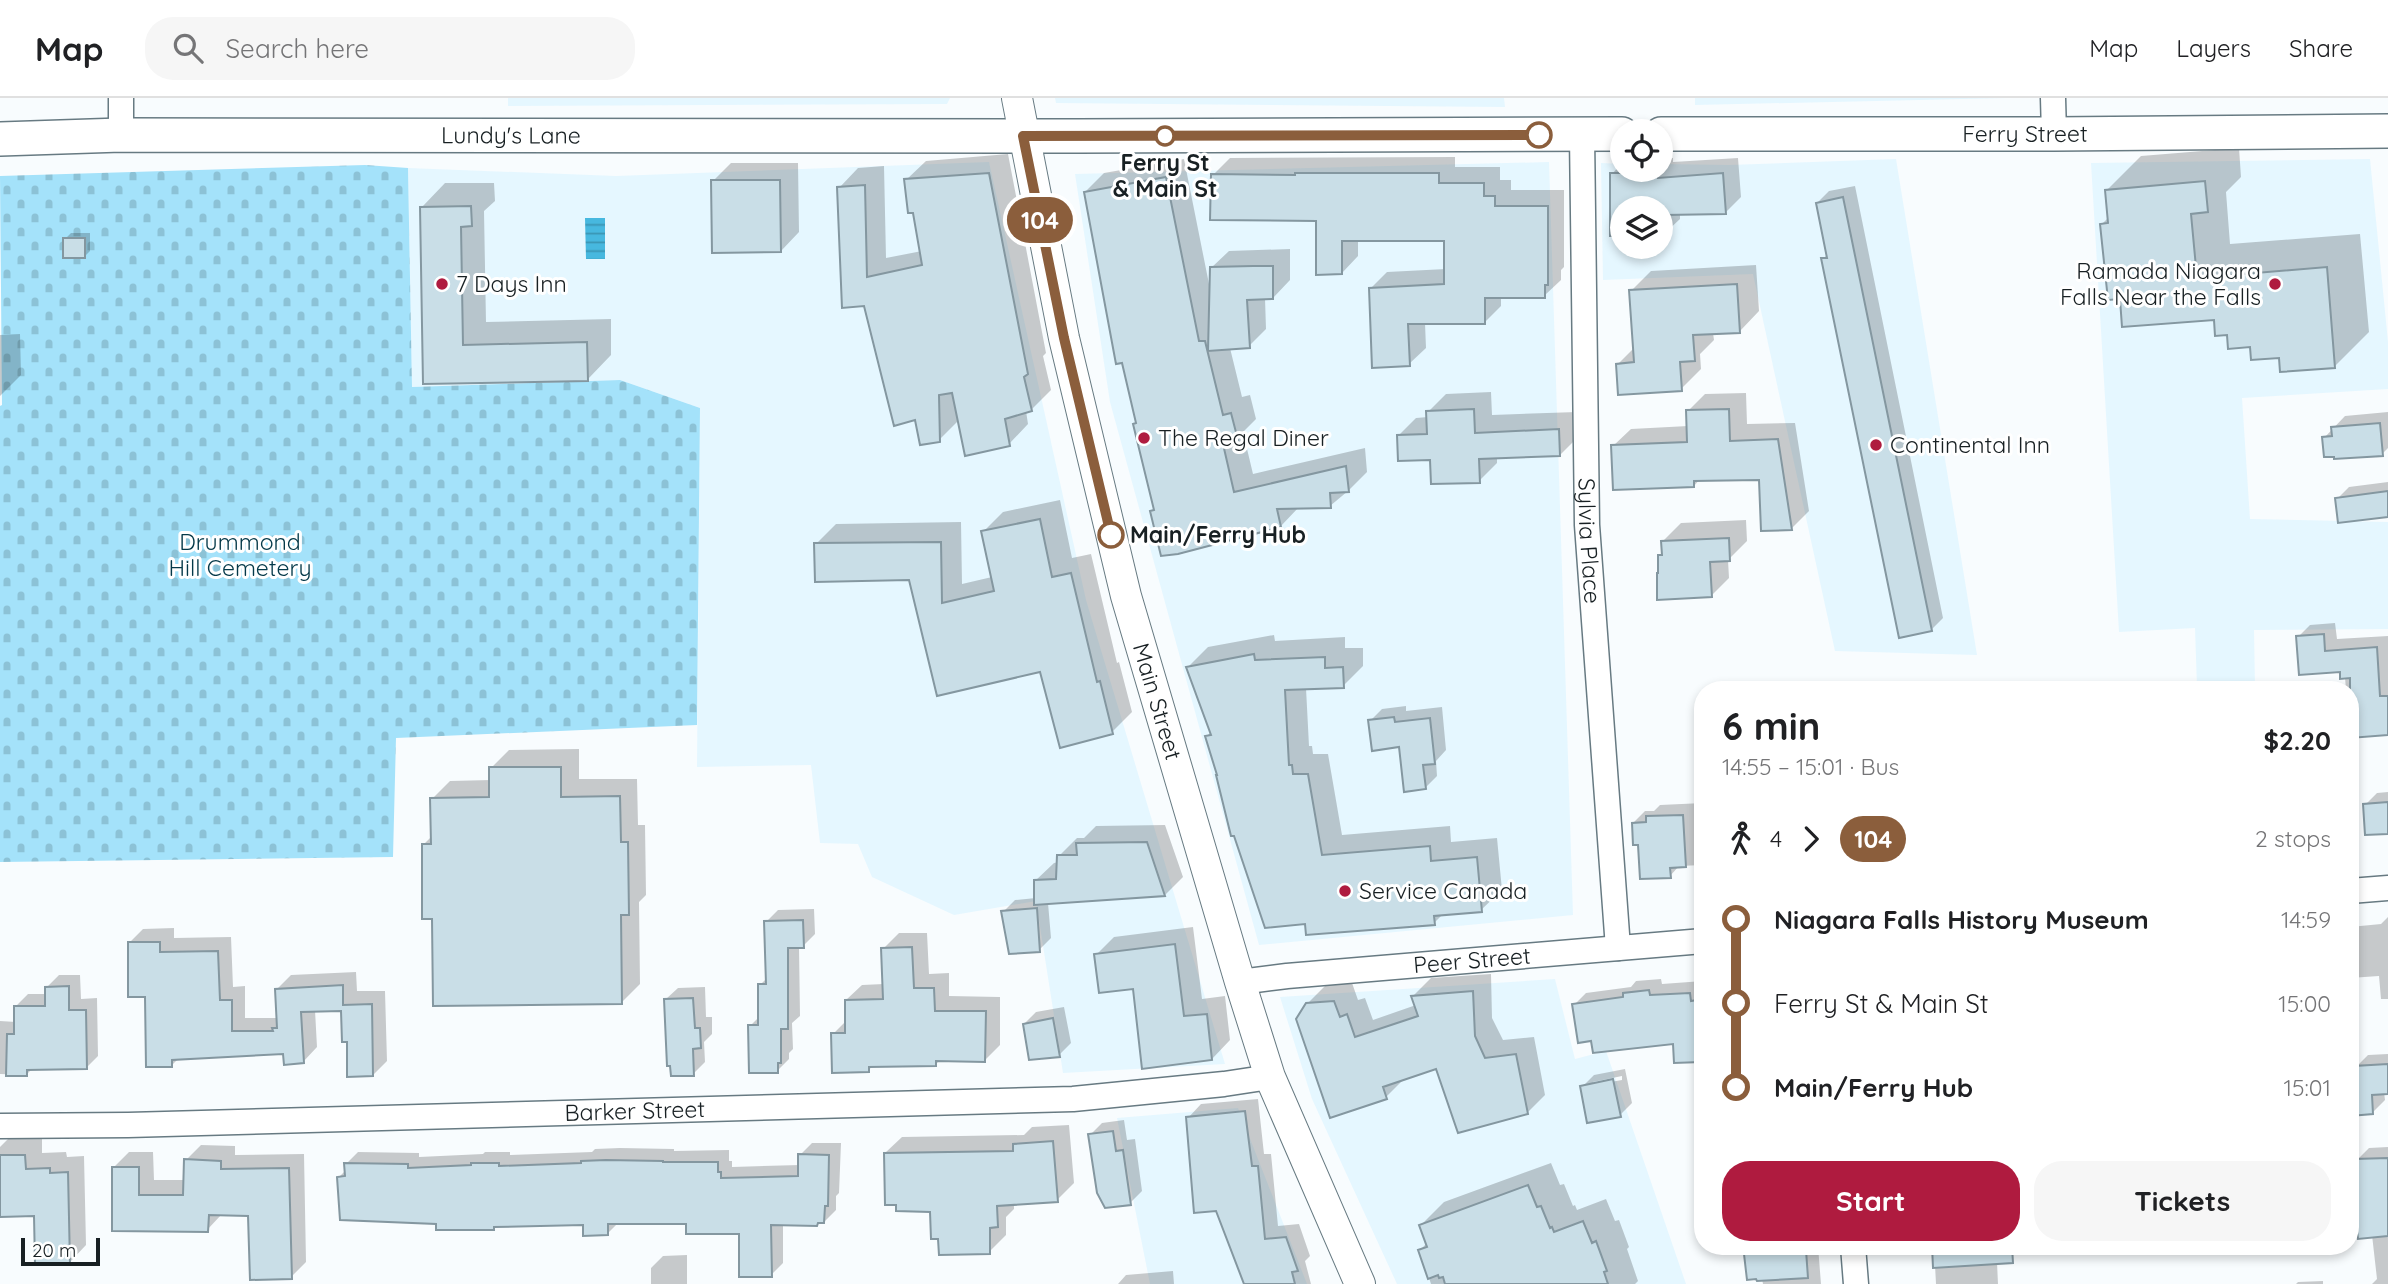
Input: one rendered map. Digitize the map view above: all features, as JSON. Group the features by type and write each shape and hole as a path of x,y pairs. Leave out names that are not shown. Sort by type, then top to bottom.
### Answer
{"main road":[{"name":"Ferry Street","path":"1673,134 2388,131"},
{"path":"1023,136 1610,134"},
{"name":"Lundy's Lane","path":"0,139 121,135 1023,136"}],"street":[{"path":"121,98 121,135"},
{"name":"Main Street","path":"1017,98 1064,338 1126,596 1270,1077 1360,1284"},
{"path":"2053,98 2054,134"},
{"name":"Sylvia Place","path":"1582,135 1587,526 1618,948"},
{"path":"2359,890 2388,888"},
{"name":"Peer Street","path":"1240,982 1694,942"},
{"name":"Barker Street","path":"0,1126 128,1125 1073,1099 1270,1077"},
{"path":"1854,1255 1856,1284"}],"shaded area":[{"path":"508,98 950,98 947,104 508,106"},
{"path":"1055,98 1504,98 1505,107 1056,103"},
{"path":"1695,98 2007,98 1695,105"},
{"path":"1896,159 1977,655 1835,651 1753,274 1603,280 1601,163 1610,163 1610,182 1673,182 1673,164 1729,165"},
{"path":"2370,159 2388,342 2388,389 2242,398 2250,519 2388,522 2388,629 2254,630 2255,681 2197,681 2195,628 2119,632 2091,163"},
{"path":"989,162 1086,600 1225,1064 1063,1073 1036,901 954,915 872,877 858,844 820,843 811,765 697,767 700,408 620,380 412,387 408,168 616,176"},
{"path":"1549,162 1573,915 1259,945 1110,402 1075,174"},
{"path":"585,218 605,218 605,259 586,259"},
{"path":"1555,979 1575,1059 1606,1051 1686,1284 1397,1284 1312,1099 1280,997"},
{"path":"1238,1108 1307,1284 1150,1284 1117,1118"}],"green space":[{"name":"Drummond Hill Cemetery","path":"365,165 408,168 412,387 620,380 700,408 697,725 396,738 393,857 0,862 0,176"}],"building":[{"path":"989,173 1028,374 1024,377 1032,411 1005,419 1010,446 965,456 952,393 939,395 940,442 920,445 915,420 894,426 864,306 842,308 837,187 865,185 867,277 922,265 913,213 908,213 904,179"},
{"path":"1439,173 1439,183 1484,183 1484,196 1495,196 1495,206 1548,206 1548,285 1545,285 1545,298 1485,298 1485,324 1408,324 1410,366 1372,368 1369,288 1444,284 1444,241 1342,241 1342,274 1316,275 1316,221 1210,220 1211,174"},
{"path":"1723,173 1726,214 1673,215 1673,196 1610,196 1610,182 1673,182 1673,177"},
{"path":"1166,177 1199,341 1205,341 1223,415 1231,413 1238,440 1223,444 1234,492 1346,466 1349,492 1330,493 1331,508 1277,509 1281,527 1161,556 1150,511 1154,510 1133,424 1136,423 1122,363 1116,364 1084,192"},
{"path":"711,180 780,180 781,252 712,253"},
{"name":"Ramada Niagara Falls Near the Falls","path":"2205,181 2208,212 2191,214 2197,278 2327,267 2335,368 2280,372 2279,358 2251,360 2250,347 2228,349 2227,335 2215,336 2214,320 2122,327 2120,299 2108,300 2100,224 2108,223 2105,190"},
{"name":"Continental Inn","path":"1843,197 1932,631 1899,638 1821,258 1827,258 1816,203"},
{"name":"7 Days Inn","path":"471,206 472,226 461,227 463,345 587,342 588,381 423,384 420,207"},
{"path":"63,238 85,238 85,258 63,258"},
{"path":"1273,266 1273,299 1247,300 1250,348 1208,351 1210,267"},
{"path":"1737,284 1740,333 1693,335 1695,361 1680,362 1682,391 1618,395 1616,364 1634,362 1629,290"},
{"path":"1474,409 1475,433 1559,429 1560,456 1479,459 1480,483 1431,484 1430,460 1398,461 1397,435 1427,434 1426,411"},
{"path":"1729,409 1730,441 1778,439 1792,530 1761,531 1759,480 1694,481 1694,487 1613,490 1611,445 1687,442 1686,410"},
{"path":"2380,423 2383,456 2334,459 2324,457 2322,437 2332,436 2331,427"},
{"path":"2388,491 2388,517 2338,523 2335,498"},
{"path":"1040,519 1052,577 1071,573 1097,682 1100,681 1113,734 1060,748 1040,672 937,696 909,580 815,582 814,543 941,542 942,603 994,591 981,531"},
{"path":"1729,538 1730,561 1710,562 1712,597 1657,600 1661,541"},
{"path":"2324,634 2325,651 2377,647 2380,696 2388,696 2388,735 2359,737 2359,681 2340,679 2340,672 2299,675 2296,636"},
{"path":"1254,654 1255,660 1325,657 1325,668 1343,667 1344,688 1285,690 1289,765 1292,765 1293,774 1308,774 1322,855 1430,846 1431,861 1477,857 1482,912 1434,916 1435,925 1306,935 1305,924 1265,928 1234,836 1231,836 1205,736 1211,735 1186,667"},
{"path":"1394,717 1395,722 1430,718 1435,764 1423,765 1426,789 1404,792 1399,747 1372,751 1368,720"},
{"path":"489,767 561,767 561,797 620,796 621,842 628,842 629,915 621,915 622,1004 433,1006 432,919 422,919 422,844 431,844 430,798 489,797"},
{"path":"2388,802 2388,834 2365,835 2363,804"},
{"path":"1683,815 1686,867 1670,868 1671,878 1640,879 1638,845 1633,845 1632,823 1646,822 1646,816"},
{"path":"1147,842 1165,896 1034,905 1034,880 1056,879 1057,855 1077,855 1076,843"},
{"path":"1037,908 1040,952 1009,954 1001,911"},
{"path":"803,920 804,948 788,948 788,1029 781,1029 781,1063 778,1063 778,1073 749,1073 748,1025 758,1025 758,984 766,984 764,921"},
{"path":"128,942 160,942 160,952 218,951 220,1000 232,1000 232,1031 273,1031 272,1028 277,1028 275,989 343,985 343,1005 372,1004 373,1076 347,1077 347,1042 342,1042 341,1011 301,1012 304,1063 284,1065 283,1054 172,1060 172,1067 146,1067 145,997 128,997"},
{"path":"1175,944 1184,1016 1207,1014 1212,1060 1142,1069 1133,989 1099,993 1094,954"},
{"path":"912,947 914,988 934,988 935,1011 986,1011 985,1062 936,1061 936,1066 869,1067 869,1072 832,1073 831,1033 845,1033 845,1000 883,999 881,948"},
{"path":"69,986 69,1010 86,1010 87,1069 27,1070 27,1076 6,1076 7,1034 14,1034 14,1006 45,1006 45,987"},
{"path":"1649,990 1650,995 1690,993 1691,1001 1694,1000 1694,1062 1674,1063 1673,1044 1593,1053 1591,1041 1578,1043 1572,1004 1623,997 1623,993"},
{"path":"1473,991 1475,1036 1485,1058 1516,1054 1528,1114 1458,1133 1436,1069 1383,1087 1387,1099 1330,1118 1296,1019 1306,1003 1334,1001 1340,1017 1347,1014 1355,1037 1418,1016 1411,996"},
{"path":"693,998 695,1028 700,1028 701,1048 693,1049 694,1076 671,1076 670,1066 667,1066 664,999"},
{"path":"1053,1018 1060,1057 1029,1060 1023,1024"},
{"path":"2388,1064 2388,1094 2372,1095 2373,1114 2359,1115 2359,1066"},
{"path":"1613,1079 1621,1117 1587,1123 1580,1086"},
{"path":"1245,1111 1252,1166 1258,1166 1265,1239 1286,1237 1298,1271 1292,1272 1295,1284 1244,1284 1216,1211 1194,1213 1186,1117"},
{"path":"1113,1131 1116,1151 1123,1150 1131,1205 1105,1208 1097,1193 1088,1134"},
{"path":"1053,1141 1058,1202 997,1206 998,1227 990,1228 990,1254 939,1255 938,1239 931,1239 930,1212 896,1211 896,1205 885,1205 884,1153 1013,1151 1013,1144"},
{"path":"798,1154 829,1155 828,1206 825,1206 824,1223 818,1223 817,1226 771,1225 772,1277 739,1277 739,1234 686,1234 686,1224 608,1224 608,1235 583,1236 583,1225 436,1230 436,1224 340,1220 337,1177 345,1176 344,1163 408,1164 408,1168 471,1163 499,1163 499,1166 606,1160 718,1162 721,1178 798,1176"},
{"path":"0,1155 25,1155 26,1169 50,1168 50,1173 68,1172 70,1264 35,1265 34,1216 0,1217"},
{"path":"2388,1158 2388,1236 2359,1239 2359,1159"},
{"path":"184,1159 221,1161 221,1169 289,1168 292,1279 250,1280 248,1216 209,1215 208,1232 112,1231 112,1167 139,1167 139,1195 183,1195"},
{"path":"1528,1185 1537,1207 1541,1206 1554,1232 1583,1221 1592,1243 1596,1241 1607,1271 1604,1272 1608,1284 1445,1284 1443,1277 1439,1278 1438,1275 1428,1279 1418,1250 1427,1247 1419,1225"},
{"path":"1744,1255 1806,1255 1808,1278 1747,1280"},
{"path":"1932,1255 2013,1255 2013,1263 1933,1268"}],"bus line":[{"name":"104","path":"1111,535 1064,338 1023,136 1539,135"}],"place":[{"name":"Ferry St & Main St","path":"1165,136"},
{"name":"7 Days Inn","path":"442,284"},
{"name":"Ramada Niagara Falls Near the Falls","path":"2275,284"},
{"name":"The Regal Diner","path":"1144,438"},
{"name":"Continental Inn","path":"1876,445"},
{"name":"Main/Ferry Hub","path":"1111,535"},
{"name":"Service Canada","path":"1345,891"}]}
